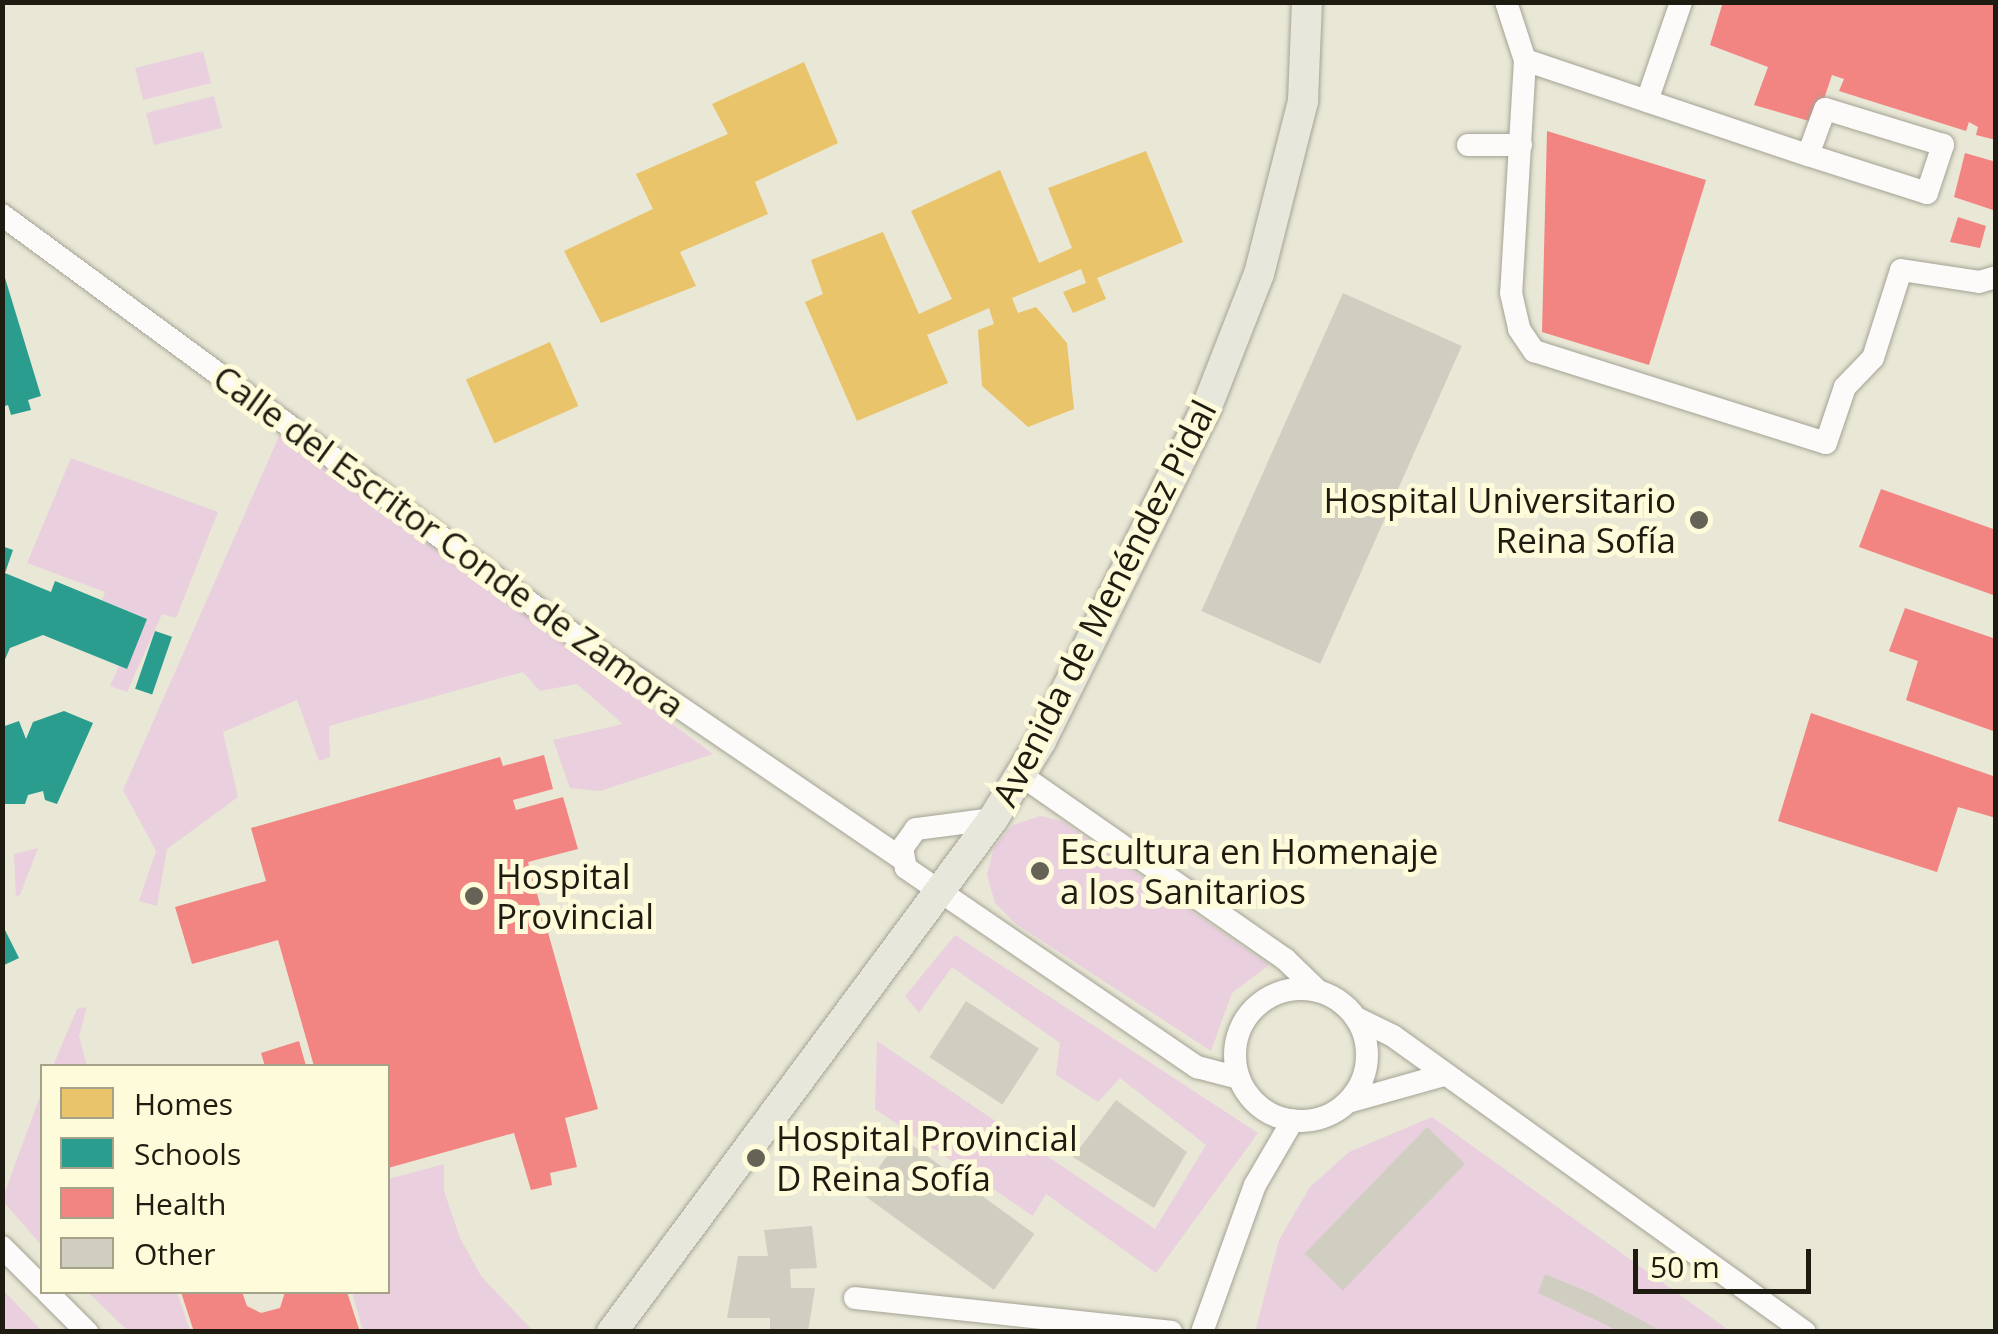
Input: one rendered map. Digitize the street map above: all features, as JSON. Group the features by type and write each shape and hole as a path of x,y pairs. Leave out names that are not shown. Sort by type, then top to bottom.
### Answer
{"main road":[{"name":"Avenida de Menéndez Pidal","path":"612,1332 994,819 1022,775 1206,409 1260,274 1303,102 1307,2"}],"street":[{"path":"1506,2 1525,60 1510,294 1519,328 1534,350 1826,443 1845,387 1873,358 1901,270 1979,282 1996,277"},
{"path":"1646,101 1681,2"},
{"path":"1525,60 1808,155 1927,193 1943,145 1825,109 1808,155"},
{"path":"1468,145 1521,145"},
{"name":"Calle del Escritor Conde de Zamora","path":"2,216 574,635 901,858 939,890 1197,1066 1238,1078"},
{"path":"1022,775 1285,960 1356,1018 1444,1075 1805,1332"},
{"path":"901,858 908,838 924,824 994,819"},
{"path":"1317,990 1284,991 1247,1016 1235,1045 1238,1078 1260,1107 1292,1120 1323,1117 1348,1102 1444,1075"},
{"path":"1348,1102 1367,1064 1356,1018"},
{"path":"1202,1332 1255,1185 1292,1120"},
{"path":"2,1247 40,1284"},
{"path":"50,1294 87,1332"},
{"path":"855,1298 1171,1332"}],"shaded area":[{"path":"203,51 211,83 143,100 135,68"},
{"path":"214,96 222,128 154,145 146,113"},
{"path":"280,434 713,754 600,791 570,788 553,740 623,724 577,684 540,691 523,672 329,726 330,757 319,761 297,700 223,732 238,797 167,849 157,906 139,901 156,851 123,790"},
{"path":"71,458 218,512 176,618 162,614 127,692 110,686 119,666 127,668 146,618 102,600 105,592 27,563"},
{"path":"1041,816 1062,821 1269,965 1232,993 1211,1051 1016,924 995,903 987,875 994,847 1013,825"},
{"path":"38,848 20,895 16,896 14,854"},
{"path":"955,935 1258,1133 1156,1273 1046,1194 1033,1216 875,1109 877,1041 1155,1229 1206,1145 1120,1078 1098,1102 1056,1075 1060,1043 952,967 919,1013 905,996"},
{"path":"87,1007 79,1036 86,1064 54,1064 77,1009"},
{"path":"40,1096 40,1244 2,1200"},
{"path":"1432,1117 1730,1331 1255,1332 1279,1240 1310,1187 1349,1152"},
{"path":"444,1164 444,1191 460,1238 481,1276 533,1331 363,1331 353,1294 390,1294 390,1178"},
{"path":"3,1290 42,1331 3,1331"},
{"path":"90,1294 178,1294 190,1331 128,1331"}],"building: Homes":[{"path":"804,62 838,143 755,182 768,214 680,252 696,286 601,323 564,251 653,209 636,174 728,134 712,104"},
{"path":"1146,151 1183,242 1097,278 1106,299 1073,313 1063,292 1086,283 1081,269 1012,298 1018,313 1036,307 1067,343 1074,409 1028,427 982,386 978,330 994,324 989,308 927,335 948,383 857,421 805,302 823,294 811,260 883,232 919,314 952,299 911,211 1000,170 1039,263 1072,248 1048,188"},
{"path":"550,342 578,406 494,443 466,379"}],"building: Schools":[{"path":"2,268 41,396 28,400 31,410 11,415 8,405 2,407"},
{"path":"2,546 13,550 5,573 51,592 55,581 147,619 127,669 43,635 10,648 2,666"},
{"path":"155,631 172,637 152,695 135,689"},
{"path":"64,711 93,723 57,804 45,800 43,791 28,795 25,804 2,804 2,727 19,721 26,739 33,722"},
{"path":"2,924 19,958 2,966"}],"building: Health":[{"path":"1723,2 1996,2 1996,140 1976,135 1978,127 1969,122 1966,131 1839,91 1844,79 1832,75 1816,123 1754,105 1768,67 1710,45"},
{"path":"1547,131 1706,180 1649,365 1542,332"},
{"path":"1965,153 1996,162 1996,211 1954,197"},
{"path":"1958,217 1986,226 1980,248 1950,242"},
{"path":"1881,489 1996,530 1996,596 1859,547"},
{"path":"1905,608 1996,639 1996,732 1906,700 1918,661 1889,651"},
{"path":"1811,713 1996,777 1996,818 1958,807 1937,872 1778,821"},
{"path":"544,755 553,789 513,800 516,810 563,797 578,849 528,862 598,1109 565,1118 577,1167 550,1173 552,1185 531,1190 514,1133 390,1167 390,1064 313,1064 278,940 192,964 175,907 266,881 251,828 500,757 503,766"},
{"path":"299,1041 305,1064 264,1064 261,1053"},
{"path":"182,1294 243,1294 247,1306 261,1313 280,1308 284,1294 348,1294 360,1332 194,1332"}],"building: Other":[{"path":"1343,293 1462,346 1320,664 1201,611"},
{"path":"966,1001 1039,1048 1002,1105 930,1057"},
{"path":"1116,1100 1187,1152 1154,1208 1073,1157"},
{"path":"1427,1127 1465,1164 1343,1290 1305,1254"},
{"path":"901,1137 1034,1234 994,1290 860,1193"},
{"path":"812,1226 817,1268 790,1269 791,1288 815,1288 808,1332 770,1332 770,1318 727,1318 738,1256 768,1256 764,1230"},
{"path":"1545,1274 1591,1293 1663,1332 1621,1332 1538,1293"}],"place":[{"name":"Hospital Universitario Reina Sofía","path":"1699,520"},
{"name":"Escultura en Homenaje a los Sanitarios","path":"1040,871"},
{"name":"Hospital Provincial","path":"474,896"},
{"name":"Hospital Provincial D Reina Sofía","path":"756,1158"}]}
